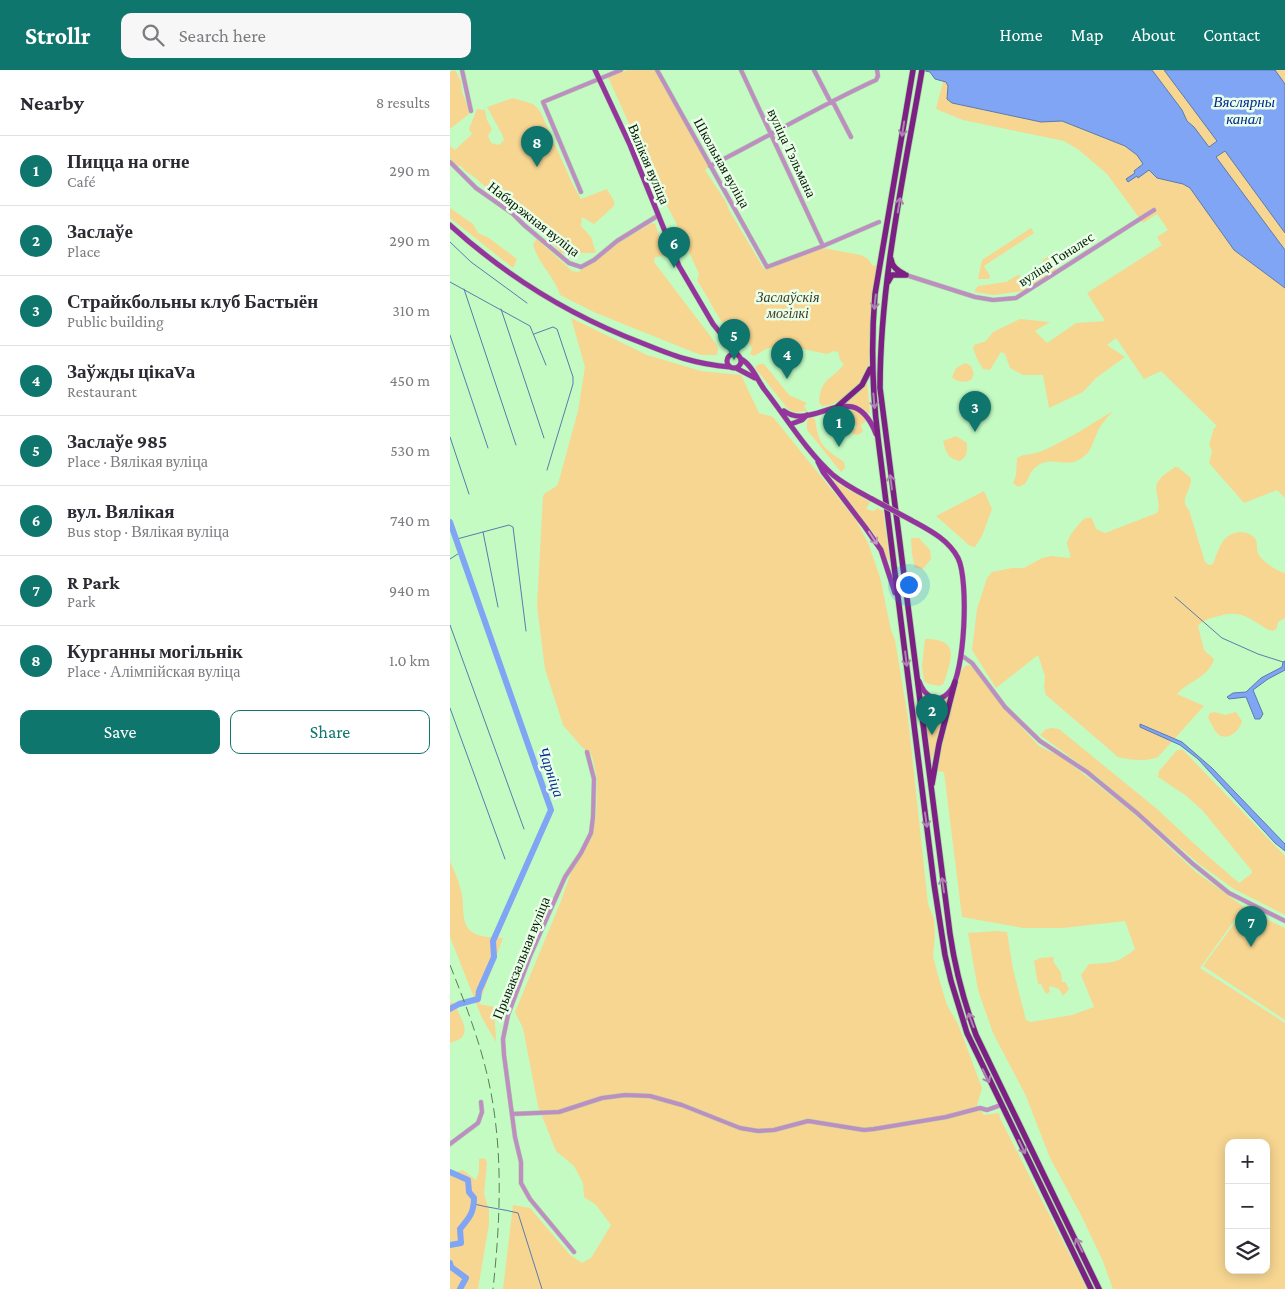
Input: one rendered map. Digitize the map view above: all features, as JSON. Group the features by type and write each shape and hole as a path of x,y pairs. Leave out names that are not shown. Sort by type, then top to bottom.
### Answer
{"highway":[{"path":"913,70 876,286 872,364 878,438 899,611 945,955 967,1033 1091,1289"},
{"path":"922,70 885,291 881,335 881,402 952,948 968,1013 990,1065 1099,1289"},
{"path":"891,253 892,264 906,275"},
{"path":"885,291 892,275 906,275"},
{"path":"838,406 862,385 872,364"},
{"path":"931,793 933,770 955,682"}],"main road":[{"name":"Вялікая вуліца","path":"595,70 600,77 630,145 659,215 664,233 687,282 713,324 749,365 814,456"},
{"path":"450,225 493,261 557,304 626,337 678,357 706,365 733,367 758,380"},
{"path":"728,343 728,358 733,367"},
{"path":"706,365 728,358 733,354 740,357 740,364 733,367"},
{"path":"780,408 788,415 794,416 807,415 838,406 857,408 872,422 878,438"},
{"path":"791,424 802,420 807,415"},
{"path":"791,424 794,416"},
{"path":"799,435 802,420"},
{"path":"814,456 838,479 935,533 946,542 959,560 963,574 965,594 961,655 955,682 951,690 940,698 929,696 922,690 916,668"},
{"path":"814,456 823,472 866,527 881,550 893,583 899,611"}],"street":[{"path":"462,70 471,111"},
{"path":"581,192 543,102 621,70"},
{"name":"Школьная вуліца","path":"657,70 767,267 823,246"},
{"name":"вуліца Тэльмана","path":"741,70 823,246"},
{"path":"814,70 852,137"},
{"path":"710,166 830,101 876,80 878,76 877,70"},
{"name":"Набярэжная вуліца","path":"450,162 476,188 513,214 569,263 578,267 594,260 617,241 659,215"},
{"name":"вуліца Гоналес","path":"906,275 975,298 993,300 1016,298 1154,210"},
{"path":"823,246 879,222"},
{"path":"961,655 972,663 1005,707 1040,741 1087,772 1138,813 1193,864 1229,892 1285,921"},
{"name":"Прывакзальная вуліца","path":"574,1252 530,1199 522,1183 521,1162 515,1137 504,1055 504,1033 508,1016 530,956 565,877 581,854 591,832 594,779 587,752"},
{"path":"512,1114 559,1112 602,1098 650,1096 682,1105 740,1128 758,1131 774,1130 808,1120 864,1130 946,1116 980,1108 987,1110 1001,1105"},
{"path":"450,1144 478,1122 482,1112 481,1102"}],"green space":[{"path":"455,70 461,81 462,92 469,114 450,129 450,72"},
{"name":"Заслаўскія могілкі","path":"628,70 656,70 709,167 705,170 726,202 764,269 823,248 861,255 868,259 873,266 878,264 871,307 870,359 863,379 846,396 828,405 822,406 819,402 824,383 844,364 840,360 838,352 834,351 827,354 803,349 776,347 768,348 754,356 750,354 752,348 743,333 731,331 718,315 697,281 699,274 676,223 642,159 644,157 608,77"},
{"path":"946,70 1285,70 1285,498 1277,490 1244,503 1209,463 1212,451 1209,445 1214,428 1217,426 1161,371 1144,379 1116,338 1107,345 1125,357 1096,378 1083,392 1049,408 1043,375 1023,375 1010,368 1005,354 1001,352 990,370 983,369 977,359 973,348 974,345 986,341 993,332 1020,319 1050,322 1035,331 1047,343 1076,323 1105,321 1087,293 1162,245 1157,237 1168,230 1157,214 1143,223 1107,174 1079,150 1064,141 963,120 936,109"},
{"path":"513,98 533,104 540,111 581,199 607,189 614,201 614,206 594,224 582,217 581,226 591,237 596,253 561,253 519,211 493,194 491,188 484,185 461,166 456,166 450,157 450,146 455,150 472,134 469,129 477,109 485,110 487,120 492,129 488,136 491,143 499,145 504,140 487,107"},
{"path":"450,208 473,224 478,233 489,238 517,259 513,268 450,218"},
{"path":"652,223 655,224 666,253 663,256 655,257 654,262 717,345 717,355 701,355 596,313 560,295 558,288 535,251 533,244 537,239 572,271 578,272 620,242"},
{"path":"1031,228 1034,233 984,266 990,276 989,279 978,279 982,260"},
{"path":"1047,257 1050,258 1056,268 1055,272 1023,291 994,295 975,292 978,286 1006,282 1018,275 1020,275 1019,279 1022,281 1042,268 1043,260"},
{"path":"571,318 647,355 701,371 741,375 759,413 773,417 856,520 868,543 880,577 891,630 895,640 908,718 928,904 934,919 933,956 937,972 947,1005 958,1024 982,1088 977,1105 984,1115 999,1113 1087,1289 503,1289 513,1205 530,1208 570,1255 582,1263 591,1258 611,1225 596,1205 584,1197 583,1183 574,1166 556,1151 538,1106 523,1028 515,1012 573,867 596,818 597,779 592,756 563,725 545,669 537,606 543,496 558,484 578,411 585,367"},
{"path":"965,363 971,366 974,374 971,380 958,381 952,377 956,368"},
{"path":"764,364 789,395 807,403 804,406 807,411 794,412 788,409 756,369 756,366"},
{"path":"867,380 870,414 858,407 843,405 855,396"},
{"path":"844,409 856,411 864,416 866,421 861,425 863,432 857,435 849,432 849,430 857,428 852,422 840,426 829,422 829,413"},
{"path":"1113,411 1100,427 1090,450 1082,458 1069,463 1044,462 1032,471 1025,484 1018,487 1013,483 1016,475 1017,458 1051,447"},
{"path":"811,417 815,419 818,435 823,445 844,462 845,468 841,472 807,430 807,420"},
{"path":"956,436 967,443 966,455 960,461 948,454 943,441"},
{"path":"1178,467 1191,478 1185,503 1189,510 1205,562 1209,565 1213,564 1219,548 1229,535 1241,532 1252,535 1256,540 1259,556 1274,568 1285,573 1285,618 1278,622 1277,628 1273,631 1248,617 1238,614 1213,617 1200,624 1198,626 1204,650 1214,659 1203,675 1177,694 1204,706 1158,757 1143,760 1128,759 1118,757 1046,695 1044,688 1045,676 1038,655 996,688 972,650 977,609 987,578 992,572 1024,568 1042,558 1051,556 1070,558 1067,545 1068,540 1084,519 1092,518 1096,529 1105,533 1157,513 1159,505 1156,492 1157,484 1162,476"},
{"path":"829,476 870,502 866,509 874,511 877,508 883,511 890,563 875,537"},
{"path":"984,491 992,509 982,536 975,547 970,546 936,516"},
{"path":"911,538 919,538 930,550 931,559 923,569 915,568"},
{"path":"925,639 944,642 951,652 951,659 944,683 940,686 924,681 922,666"},
{"path":"970,665 981,676 1000,704 1039,746 1061,757 1094,782 1133,813 1196,872 1244,907 1200,968 1285,1023 1285,1289 1113,1289 1102,1259 1081,1215 1050,1158 1026,1096 993,1033 978,990 968,933 1007,932 1013,969 1026,1020 1031,1022 1072,1015 1094,1007 1081,975 1089,964 1114,962 1135,949 1125,921 1063,928 1023,928 962,917 944,772 937,771 942,743 961,671 965,666"},
{"path":"951,693 931,763 922,696 938,700"},
{"path":"1215,712 1225,715 1236,712 1242,721 1241,725 1236,732 1228,736 1221,736 1208,718 1210,713"},
{"path":"1046,729 1059,729 1157,809 1239,883 1252,871 1202,810 1185,795 1158,777 1159,771 1177,750 1183,750 1285,856 1285,915 1234,889 1199,864 1099,778 1040,735"},
{"path":"450,861 460,887 464,919 468,928 479,935 503,938 479,1004 494,1007 496,1042 482,1018 450,937"},
{"path":"1245,909 1285,928 1285,1020 1203,966"},
{"path":"1054,957 1053,961 1061,973 1062,982 1065,982 1069,989 1063,996 1059,989 1050,986 1050,992 1046,994 1041,984 1038,984 1034,961 1040,958"},
{"path":"450,1002 454,1003 463,1022 464,1032 462,1037 450,1043"},
{"path":"484,1158 487,1162 484,1194 489,1210 489,1224 478,1289 450,1289 450,1169 456,1172 463,1170 476,1180 479,1172 479,1159"}],"water":[{"name":"Вяслярны канал","path":"921,70 1152,70 1182,110 1187,121 1209,147 1217,141 1164,70 1275,70 1285,84 1285,233 1225,151 1216,157 1285,250 1285,288 1234,250 1190,188 1183,184 1157,178 1149,170 1128,182 1126,179 1143,164 1137,155 1125,146 1062,121 1041,122 952,103 947,99 948,86 946,82 935,79 930,72"},
{"path":"1285,661 1285,670 1253,690 1263,714 1260,719 1255,719 1246,697 1229,699 1227,697 1233,693 1246,692 1261,678 1282,667"},
{"path":"1140,724 1182,742 1212,768 1285,844 1285,851 1275,843 1198,759 1180,745 1140,727"}],"waterway":[{"path":"450,242 471,262 527,303"},
{"path":"450,282 530,326 546,365"},
{"path":"464,289 516,445"},
{"path":"501,309 544,438"},
{"path":"534,334 553,327 557,329 573,377 573,384 547,470"},
{"path":"450,335 488,448"},
{"path":"450,437 469,494"},
{"name":"Чарніца","path":"450,522 551,810 493,941 494,957 479,991 478,999 459,1004 450,1009"},
{"path":"457,539 509,525 513,527 526,631"},
{"path":"483,532 498,607"},
{"path":"450,559 461,552"},
{"path":"1175,597 1222,638 1258,654 1283,662"},
{"path":"450,625 524,829"},
{"path":"450,708 505,859"},
{"name":"Чарніца","path":"450,1172 468,1180 469,1192 474,1198 470,1215 460,1229 461,1243 450,1245"},
{"path":"474,1204 518,1213 542,1289"},
{"name":"Чарніца","path":"450,1263 451,1267 466,1278 460,1289"}],"railway":[{"path":"450,965 469,1015 485,1066 495,1121 498,1149 499,1205 493,1289"}],"place":[{"name":"Курганны могільнік","path":"537,167"},
{"name":"вул. Вялікая","path":"674,268"},
{"name":"Заслаўе 985","path":"734,360"},
{"name":"Заўжды цікаVа","path":"787,379"},
{"name":"Страйкбольны клуб Бастыён","path":"975,432"},
{"name":"Пицца на огне","path":"839,447"},
{"name":"Заслаўе","path":"932,735"},
{"name":"R Park","path":"1251,947"}]}
